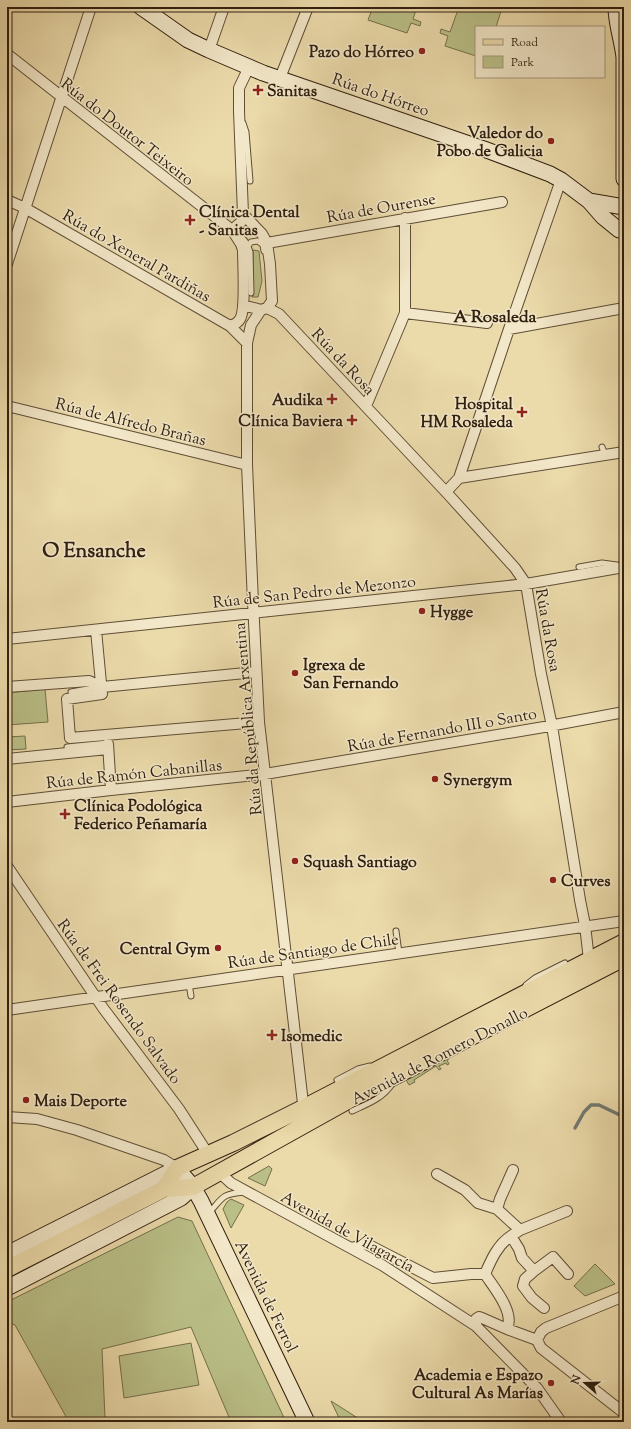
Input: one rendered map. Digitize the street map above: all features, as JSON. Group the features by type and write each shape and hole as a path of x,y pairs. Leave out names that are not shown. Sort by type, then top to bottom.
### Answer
{"main road":[{"name":"Avenida de Romero Donallo","path":"7,1269 164,1189 193,1187 220,1173 351,1099 388,1073 518,997 624,942"},
{"name":"Avenida de Romero Donallo","path":"177,1168 303,1108 388,1073 624,958"},
{"path":"208,1154 220,1173"},
{"path":"164,1189 177,1168"}],"street":[{"path":"7,264 91,7"},
{"name":"Rúa do Hórreo","path":"141,7 188,40 249,67 540,169 561,180 589,201 622,234"},
{"path":"208,50 224,7"},
{"path":"280,78 308,7"},
{"path":"616,7 616,22 624,57 624,179"},
{"name":"Rúa do Doutor Teixeiro","path":"7,54 232,230"},
{"path":"230,326 234,325 240,319 243,305 243,250 232,230 241,222 243,214 238,111 239,88 249,67"},
{"path":"446,492 459,478 561,180"},
{"name":"Rúa do Xeneral Pardiñas","path":"7,200 25,208 230,326 247,343"},
{"name":"Rúa do Hórreo","path":"589,201 624,208"},
{"name":"Rúa de Ourense","path":"267,243 502,202"},
{"path":"622,234 618,220 624,208"},
{"path":"243,214 262,234 267,243 272,301 264,309"},
{"path":"366,406 405,313 405,218"},
{"name":"Rúa da Rosa","path":"243,305 264,309 279,314 516,568 526,584 541,674 552,726 585,925 589,960"},
{"path":"509,329 624,308"},
{"name":"Rúa da República Arxentina","path":"264,309 251,325 247,343 247,465 253,613 259,722 303,1108"},
{"path":"405,313 487,323"},
{"name":"Rúa de Alfredo Brañas","path":"7,406 247,465"},
{"path":"459,478 604,451 624,452"},
{"name":"Rúa de San Pedro de Mezonzo","path":"7,639 526,584 624,567"},
{"path":"96,630 102,694 67,698 70,738 108,742"},
{"path":"7,687 89,681 102,687 256,672"},
{"name":"Rúa de Fernando III o Santo","path":"265,774 552,726 624,712"},
{"path":"7,759 108,742 259,722"},
{"path":"108,742 111,790"},
{"name":"Rúa de Ramón Cabanillas","path":"7,802 265,774"},
{"name":"Rúa de Frei Rosendo Salvado","path":"7,866 95,996 179,1109 208,1154"},
{"name":"Rúa de Santiago de Chile","path":"7,1010 95,996 288,970 585,925 624,921"},
{"name":"Avenida de Romero Donallo","path":"254,1153 260,1141 301,1120 304,1112 303,1108"},
{"path":"7,1117 36,1119 77,1130 164,1160 177,1168"},
{"name":"Avenida de Romero Donallo","path":"7,1254 177,1168"},
{"name":"Avenida de Ferrol","path":"177,1168 193,1187 208,1214 307,1422"},
{"path":"497,1209 513,1170"},
{"name":"Avenida de Vilagarcía","path":"220,1173 231,1183 382,1265 476,1326 537,1388 561,1422"},
{"path":"436,1174 465,1190 478,1202 497,1209 520,1230"},
{"name":"Avenida de Romero Donallo","path":"7,1288 182,1198 193,1187"},
{"path":"485,1274 492,1258 505,1240 520,1230 567,1211"},
{"path":"511,1236 519,1249 522,1258 534,1270"},
{"path":"351,1248 367,1244 433,1278 485,1274"},
{"path":"544,1308 532,1298 522,1286 525,1280 534,1270 553,1257 568,1274"},
{"path":"485,1274 507,1308 510,1324 507,1329"},
{"path":"537,1340 541,1332 546,1328 624,1296"},
{"path":"476,1326 476,1319 479,1317 537,1340 541,1348 624,1413"}],"lane":[{"path":"238,111 246,132 250,181"},
{"path":"232,230 243,238 250,252 251,292"},
{"path":"248,246 251,242 261,242 270,264"},
{"path":"579,567 602,563 624,567"},
{"path":"71,692 102,687"},
{"path":"67,747 108,742"},
{"path":"396,930 399,952"},
{"path":"518,997 526,985 535,978 565,963"},
{"path":"189,983 190,996"},
{"path":"337,1080 358,1069 366,1067 374,1066 388,1073 391,1084 383,1095 352,1111"},
{"path":"208,1214 228,1194 247,1192"}],"green space":[{"path":"373,7 417,7 413,19 421,22 420,26 411,23 407,33 368,20"},
{"path":"459,7 502,8 496,26 475,26 475,56 445,46 448,36 440,33 441,29 450,32"},
{"path":"253,250 259,251 262,281 258,297 252,297"},
{"path":"45,689 48,722 7,725 7,693"},
{"path":"25,736 26,749 7,750 7,737"},
{"path":"448,1058 449,1059 447,1060 449,1064 447,1065 446,1063 439,1066 441,1069 439,1070 436,1066 414,1080 415,1082 409,1085 406,1080"},
{"path":"269,1166 272,1169 265,1186 248,1178"},
{"path":"231,1199 244,1205 231,1228 223,1209 227,1202"},
{"path":"178,1217 192,1221 286,1422 231,1422 191,1327 102,1349 105,1418 69,1422 15,1325 7,1322 7,1302"},
{"path":"595,1264 615,1284 585,1296 574,1286"},
{"path":"191,1343 199,1385 124,1398 119,1356"},
{"path":"331,1401 364,1422 341,1422"}],"waterway":[{"path":"575,1128 584,1112 591,1105 599,1105 624,1117"}],"place":[{"name":"Pazo do Hórreo","path":"422,51"},
{"name":"Sanitas","path":"258,90"},
{"name":"Valedor do Pobo de Galicia","path":"551,141"},
{"name":"Clínica Dental - Sanitas","path":"190,220"},
{"name":"Audika","path":"332,399"},
{"name":"Hospital HM Rosaleda","path":"522,412"},
{"name":"Clínica Baviera","path":"352,420"},
{"name":"Hygge","path":"422,611"},
{"name":"Igrexa de San Fernando","path":"295,673"},
{"name":"Synergym","path":"435,779"},
{"name":"Clínica Podológica Federico Peñamaría","path":"65,814"},
{"name":"Squash Santiago","path":"295,861"},
{"name":"Curves","path":"553,880"},
{"name":"Central Gym","path":"218,948"},
{"name":"Isomedic","path":"272,1035"},
{"name":"Mais Deporte","path":"26,1100"},
{"name":"Academia e Espazo Cultural As Marías","path":"551,1383"}],"district":[{"name":"A Rosaleda","path":"495,316"},
{"name":"O Ensanche","path":"94,550"}]}
